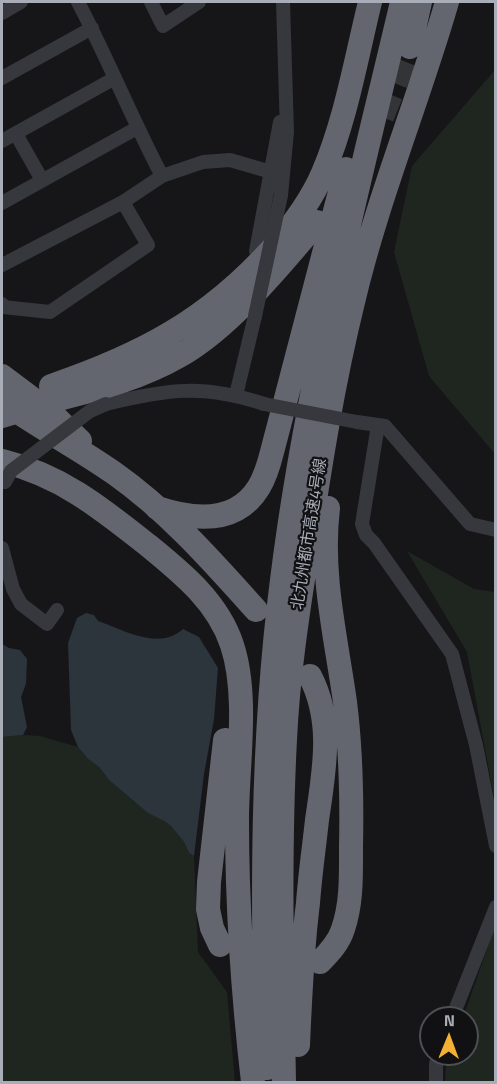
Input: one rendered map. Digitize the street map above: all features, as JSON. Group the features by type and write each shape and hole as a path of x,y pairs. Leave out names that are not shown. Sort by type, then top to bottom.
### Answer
{"highway":[{"path":"2,416 57,392 186,326 237,285 287,232 313,195 333,148 369,2"},
{"path":"157,508 177,515 216,518 248,501 259,488 272,452 299,355 388,2"},
{"name":"北九州都市高速4号線","path":"267,1083 263,897 265,795 270,691 282,580 293,500 321,354 402,2"},
{"path":"410,47 420,2"},
{"name":"北九州都市高速4号線","path":"284,1083 281,896 286,726 292,661 310,528 352,303 386,186 433,52 447,2"},
{"path":"2,400 132,379 181,355 205,338 240,306 317,222"},
{"path":"320,962 334,947 343,929 348,909 351,877 350,757 344,695 326,579 325,549 326,519 352,303"},
{"path":"2,376 50,412 114,473 157,508 189,538 256,610"},
{"path":"2,400 34,424 114,473"},
{"path":"2,477 29,468 52,478 99,506 181,573 213,607 232,644 240,688 237,788 239,931 253,1083"},
{"path":"2,477 44,490 67,501 137,544 179,576 213,607"},
{"path":"88,514 188,598 216,636 222,655 226,678 226,731 211,851 208,909 212,928 220,945"},
{"path":"296,1083 307,906 325,763 326,735 319,693 310,676"}],"street":[{"path":"2,13 21,2"},
{"path":"78,2 162,176"},
{"path":"151,2 163,26 199,2"},
{"path":"236,395 281,195 286,161 287,85 283,2"},
{"path":"2,78 92,28"},
{"path":"2,141 116,78"},
{"path":"256,251 287,85"},
{"path":"2,203 137,128"},
{"path":"16,134 42,180"},
{"path":"2,265 123,202 162,176 202,162 230,159 272,172"},
{"path":"2,304 3,307 50,312 148,245 123,202"},
{"path":"2,477 90,411 106,404 147,394 177,390 236,395 264,404 385,426 470,524 495,530"},
{"path":"378,426 362,524 366,535 452,654 476,745 495,846"},
{"path":"2,548 14,589 21,604 47,624 57,610"},
{"path":"457,1006 495,907"},
{"path":"436,1066 436,1083"}],"shaded area":[{"path":"495,70 495,454 429,376 394,252 412,166"},
{"path":"407,551 474,589 495,592 495,803 467,652"},
{"path":"86,613 94,615 98,621 152,639 174,635 183,629 199,637 218,668 214,719 204,774 194,856 189,853 184,842 171,826 148,813 109,780 78,747 71,730 68,643 77,618"},
{"path":"2,644 20,650 27,659 26,684 21,697 27,727 23,735 2,737"},
{"path":"40,736 78,747 109,780 148,813 171,826 184,842 189,853 194,856 198,952 227,992 235,1082 2,1082 2,737"},
{"path":"495,926 495,1082 445,1082 446,1066 479,1066 479,1006 467,1006"}],"tunnel":[{"path":"382,117 410,47"}]}
